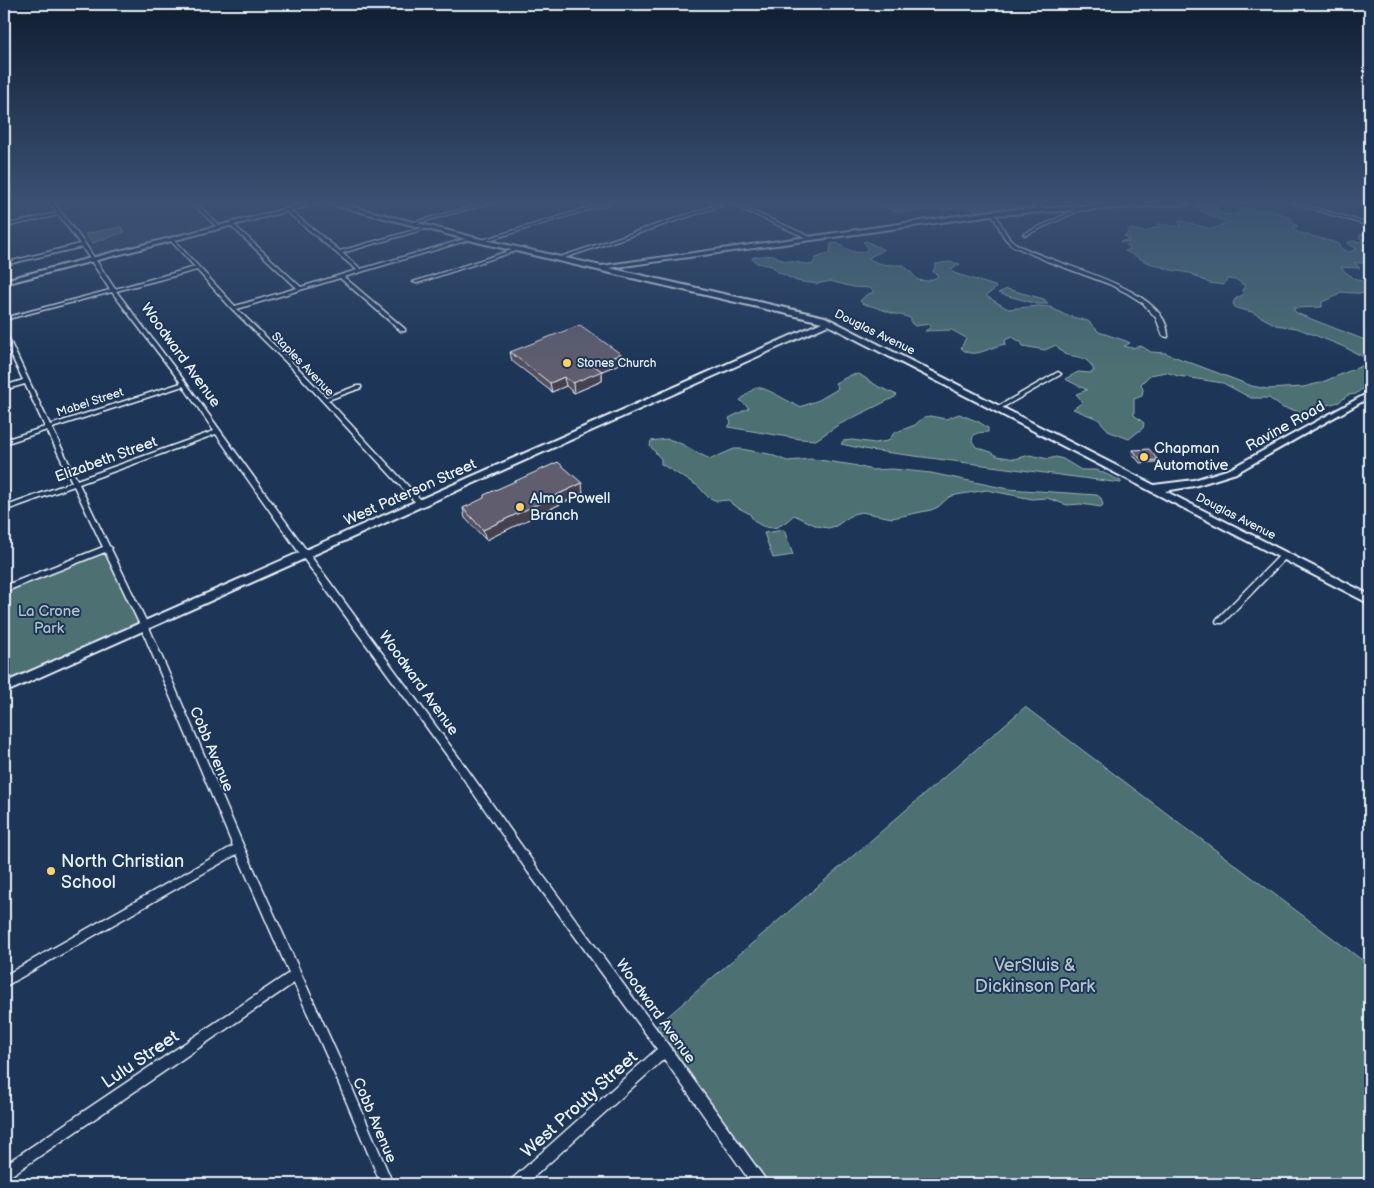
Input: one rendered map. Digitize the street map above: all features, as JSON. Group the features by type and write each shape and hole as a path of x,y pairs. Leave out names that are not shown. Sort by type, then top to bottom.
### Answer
{"street":[{"path":"4,264 32,257"},
{"path":"4,282 103,257"},
{"name":"Staples Avenue","path":"189,257 234,308 297,370 420,504"},
{"path":"267,257 301,289"},
{"path":"344,257 361,271"},
{"path":"234,308 406,257"},
{"path":"415,282 493,257"},
{"path":"600,268 673,257"},
{"path":"1043,257 1114,285 1134,295 1157,314 1166,336"},
{"name":"Douglas Avenue","path":"559,258 814,317 828,322 1370,600"},
{"name":"Woodward Avenue","path":"93,260 760,1184"},
{"path":"612,270 626,264"},
{"path":"5,317 198,268"},
{"path":"341,277 403,330"},
{"name":"Cobb Avenue","path":"5,317 4,335 144,625 239,848 387,1184"},
{"name":"West Paterson Street","path":"4,688 828,322"},
{"path":"998,408 1058,374"},
{"path":"4,388 27,381"},
{"name":"Mabel Street","path":"4,442 184,384"},
{"path":"324,400 359,387"},
{"name":"Ravine Road","path":"1153,488 1173,488 1233,471 1370,394"},
{"name":"Elizabeth Street","path":"4,509 216,432"},
{"path":"4,589 108,548"},
{"path":"1220,621 1284,556"},
{"path":"4,982 239,848"},
{"name":"Lulu Street","path":"4,1172 296,975"},
{"name":"West Prouty Street","path":"517,1184 665,1050"}],"green space":[{"path":"753,257 778,257 782,260 812,265 816,258 869,257 872,261 881,264 904,265 918,280 928,281 938,275 933,272 936,264 949,262 960,264 951,270 954,273 995,286 996,288 986,296 1008,309 1038,306 1050,307 1065,315 1088,321 1099,332 1130,343 1124,346 1132,348 1141,346 1151,352 1165,353 1252,386 1267,389 1303,387 1320,383 1364,365 1370,367 1370,382 1356,394 1348,395 1339,402 1323,406 1312,414 1283,408 1269,398 1251,398 1223,383 1178,376 1166,372 1150,375 1141,384 1142,396 1134,399 1134,415 1144,423 1143,428 1129,439 1110,432 1098,419 1073,409 1083,402 1076,394 1087,390 1065,379 1078,372 1090,373 1094,371 1089,362 1064,354 1056,345 1045,350 1023,346 1021,342 1012,337 1005,340 1006,344 982,352 966,352 961,348 966,338 952,330 925,331 931,327 930,324 915,326 911,323 911,319 863,304 860,301 866,295 874,292 870,288 853,287 830,281 817,284 797,281 778,272 772,266 757,263 752,259"},
{"path":"1138,257 1370,257 1368,263 1354,263 1360,268 1341,267 1348,274 1362,281 1365,282 1364,276 1370,277 1370,294 1339,292 1338,295 1322,302 1322,307 1293,308 1296,313 1370,342 1370,360 1342,346 1297,328 1276,325 1252,312 1236,308 1233,304 1235,299 1244,294 1242,291 1245,286 1237,280 1227,279 1224,285 1209,283 1190,273 1171,270"},
{"path":"1007,289 1044,299 1048,304 1037,304 998,293"},
{"path":"859,374 879,387 897,395 838,425 816,440 728,427 731,423 729,418 749,408 740,400 756,388 765,389 800,407 819,400 836,390 838,388 835,383 851,375"},
{"path":"959,414 988,428 988,432 975,434 972,441 976,447 997,456 1015,459 1030,455 1048,459 1056,457 1081,470 1097,470 1121,481 1121,483 869,450 841,444 843,441 852,440 875,443 888,441 894,433 915,425 924,417 930,416 946,419"},
{"path":"666,439 678,442 711,459 734,449 741,449 769,454 787,461 812,459 872,470 892,469 931,473 1008,489 1097,495 1101,498 1103,505 1101,507 1081,504 1067,505 1047,498 1032,499 987,490 949,497 938,507 931,510 892,518 861,512 853,514 836,526 828,528 817,526 794,515 785,523 772,528 759,524 750,514 733,505 729,500 717,501 708,497 698,486 661,464 661,459 650,446 651,441"},
{"path":"784,530 793,555 773,558 764,533"},
{"name":"La Crone Park","path":"108,548 144,625 4,688 4,589"},
{"name":"VerSluis & Dickinson Park","path":"1025,707 1370,966 1370,1184 760,1184 652,1030"}],"building":[{"name":"Stones Church","path":"580,325 621,354 593,365 602,371 573,383 564,377 550,383 510,352"},
{"path":"1149,449 1158,460 1142,461 1133,450"},
{"name":"Alma Powell Branch","path":"558,462 582,483 483,530 463,508 484,498 484,495"}],"place":[{"name":"Stones Church","path":"567,363"},
{"name":"Chapman Automotive","path":"1144,457"},
{"name":"Alma Powell Branch","path":"520,507"},
{"name":"North Christian School","path":"51,871"}]}
